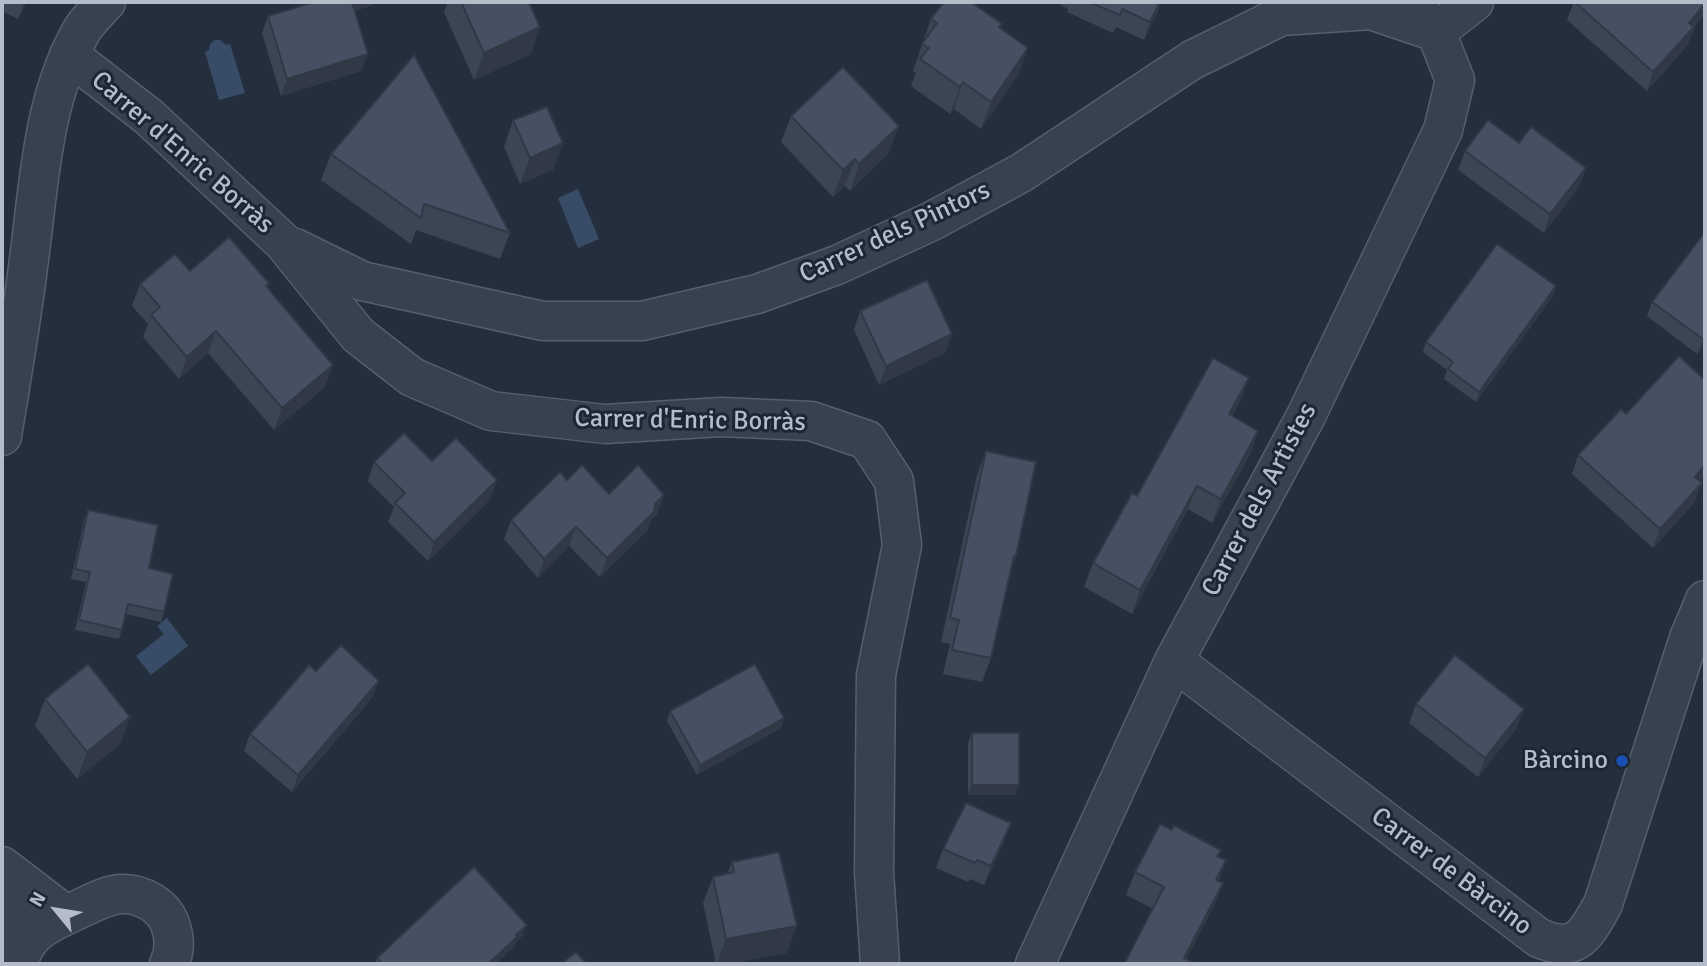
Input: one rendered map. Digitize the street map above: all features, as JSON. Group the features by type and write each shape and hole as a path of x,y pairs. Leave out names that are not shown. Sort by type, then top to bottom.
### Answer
{"street":[{"path":"2,436 54,94 83,28 106,2"},
{"path":"1411,2 1436,32 1474,2"},
{"name":"Carrer dels Pintors","path":"283,242 362,281 543,321 642,321 757,294 837,265 932,221 1021,173 1192,60 1281,16 1371,10 1436,32"},
{"name":"Carrer dels Artistes","path":"1035,964 1174,661 1306,416 1443,130 1455,80 1436,32"},
{"name":"Carrer d'Enric Borràs","path":"69,55 149,117 283,242 358,335 412,377 491,411 605,424 721,417 811,421 867,440 894,481 902,545 876,674 874,872 880,964"},
{"name":"Carrer de Bàrcino","path":"1174,661 1539,938 1555,945 1576,942 1591,927 1603,904 1689,638 1705,600"},
{"path":"2,866 66,915"},
{"path":"2,879 19,960"},
{"path":"19,960 33,935 66,915 119,894 135,895 150,901 163,911 171,925 174,940 173,956 169,964"}],"water":[{"path":"215,40 230,44 245,93 219,100 205,52"},
{"path":"578,189 599,239 578,248 558,198"},
{"path":"167,618 188,646 151,675 136,656 164,634 157,626"}],"building":[{"path":"314,2 352,2 368,54 287,79 268,16"},
{"path":"461,2 529,2 540,27 484,53"},
{"path":"944,2 971,2 1002,24 999,27 1028,48 991,102 963,82 960,87 920,59 929,48 922,44 937,23 931,19"},
{"path":"1089,2 1160,2 1150,22 1122,9 1120,15"},
{"path":"1575,2 1705,4 1689,23 1694,27 1653,72"},
{"path":"414,55 510,233 424,204 421,218 331,154"},
{"path":"843,67 899,126 859,164 855,159 843,170 791,116"},
{"path":"547,107 563,143 530,158 513,120"},
{"path":"1488,120 1519,143 1531,127 1586,168 1550,214 1465,151"},
{"path":"1705,232 1705,336 1703,339 1652,302"},
{"path":"229,237 269,283 266,286 333,365 282,408 216,331 187,357 151,315 160,307 140,284 175,254 190,271"},
{"path":"1497,244 1556,286 1479,392 1448,369 1453,362 1426,342"},
{"path":"927,280 952,334 886,366 860,311"},
{"path":"1679,356 1705,380 1705,465 1695,477 1702,483 1660,529 1578,455 1621,409 1626,414"},
{"path":"1213,358 1249,378 1229,414 1258,431 1221,499 1197,486 1140,590 1093,563 1132,493 1137,496"},
{"path":"404,433 432,461 456,438 497,480 434,542 395,503 405,493 374,462"},
{"path":"986,451 1036,462 991,658 952,650 959,620 950,618"},
{"path":"582,465 609,494 638,465 664,495 655,504 654,512 607,558 576,527 544,559 511,520 560,472 567,480"},
{"path":"88,510 158,525 149,568 173,574 164,612 128,604 122,630 79,620 90,572 75,569"},
{"path":"341,645 379,681 298,775 250,734 309,665 316,671"},
{"path":"1455,655 1524,709 1485,758 1416,704"},
{"path":"88,664 130,717 87,752 45,699"},
{"path":"755,664 784,718 700,765 670,711"},
{"path":"972,733 1019,733 1019,785 972,785"},
{"path":"966,803 1011,823 991,866 977,860 975,863 943,849"},
{"path":"1160,824 1172,830 1173,825 1221,850 1217,856 1226,860 1216,880 1223,883 1184,958 1196,964 1124,964 1164,887 1135,872"},
{"path":"779,852 797,926 726,939 713,877 734,872 732,862"},
{"path":"474,867 527,925 517,937 488,964 382,964 377,958"},
{"path":"576,952 587,964 561,964"}],"place":[{"name":"Bàrcino","path":"1622,761"}]}
